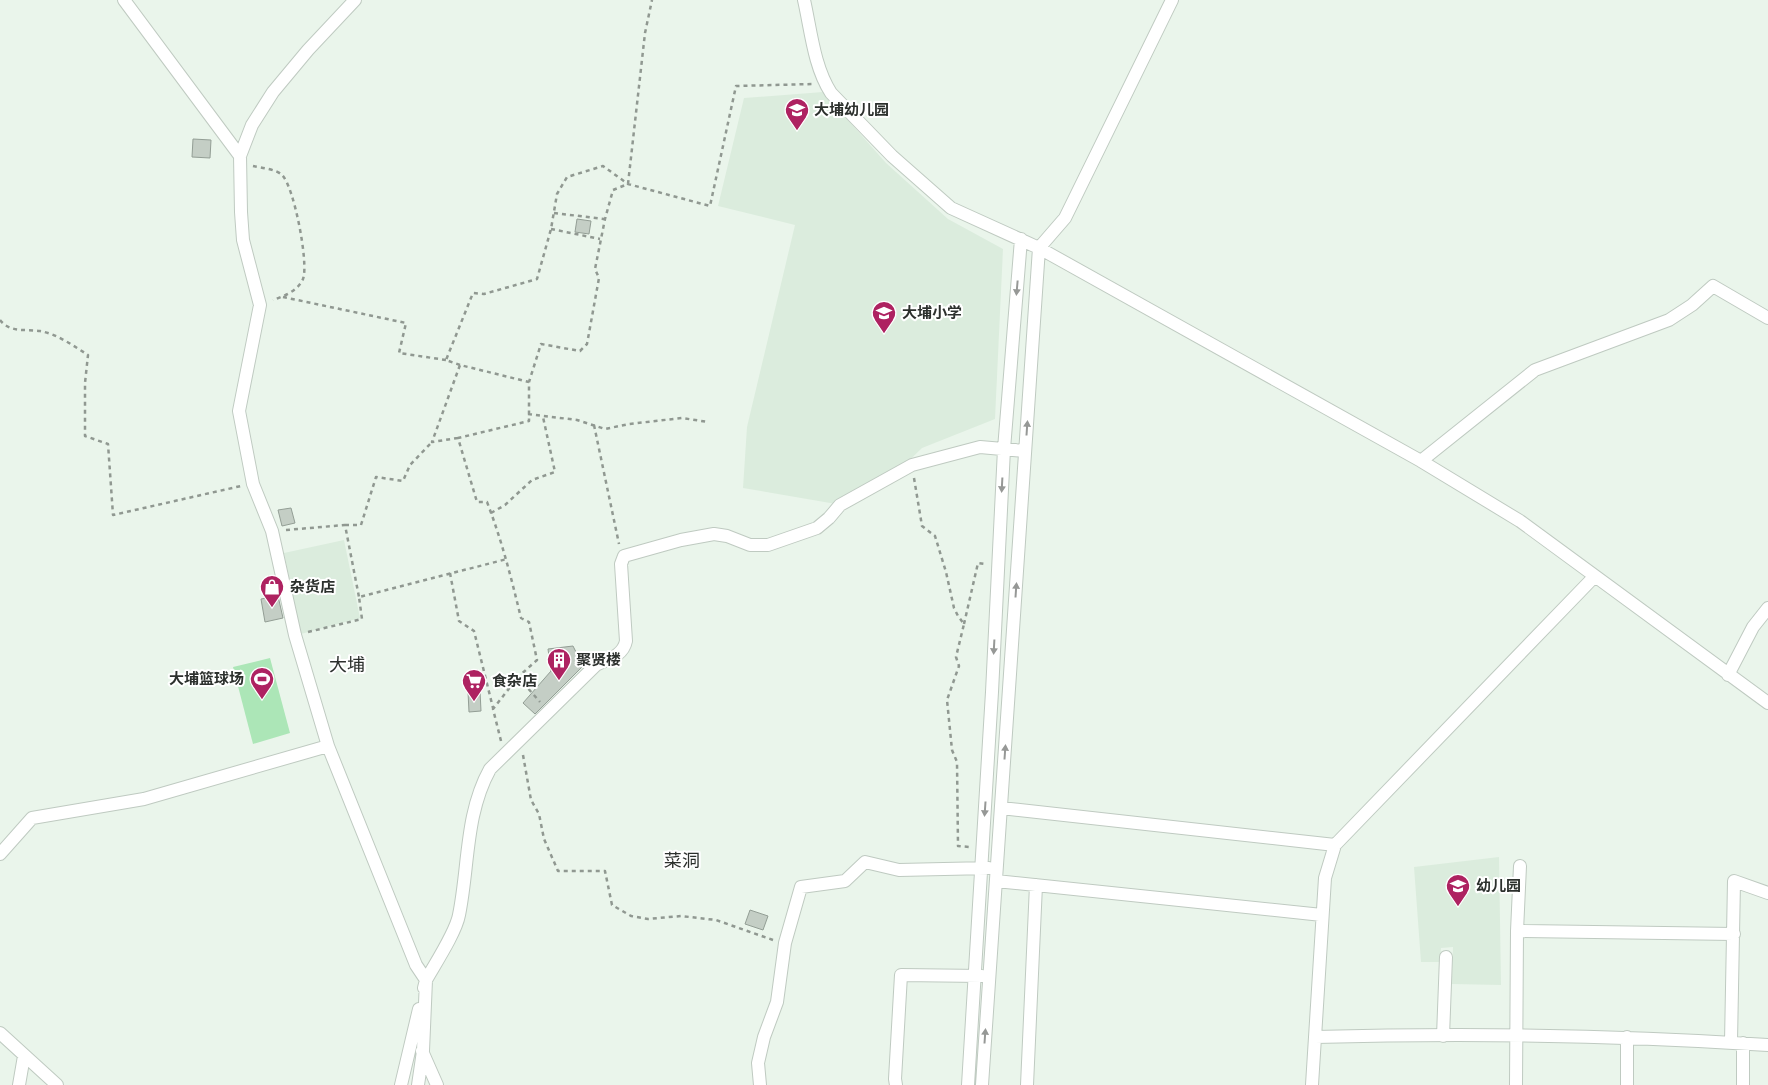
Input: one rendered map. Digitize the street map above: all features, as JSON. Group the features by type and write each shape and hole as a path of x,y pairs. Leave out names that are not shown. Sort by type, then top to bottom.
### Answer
{"street":[{"path":"124,0 240,160"},
{"path":"355,0 308,50 273,92 252,125 240,160 240,212 243,240 260,305 239,412 253,484 272,531 295,635 328,746 416,965 426,980 423,1051 418,1085"},
{"path":"804,0 816,56 825,84 839,102 892,156 951,208 1039,248 1421,461 1520,522 1768,703"},
{"path":"982,1085 1039,248 1065,218 1172,0"},
{"path":"968,1085 982,868 1004,449 1020,239"},
{"path":"1421,461 1535,370 1650,329 1669,320 1692,305 1713,286 1768,318"},
{"path":"401,1085 426,980 459,916 469,834 480,788 490,769 504,754 596,665 620,654 624,649 626,641 622,558 628,554 681,540 714,534 728,536 750,545 768,545 817,528 840,505 912,464 980,447 1025,450"},
{"path":"1312,1085 1325,878 1335,845 1594,577"},
{"path":"1728,675 1753,627 1768,608"},
{"path":"0,854 32,818 144,800 328,746"},
{"path":"1001,808 1335,845"},
{"path":"760,1085 758,1063 764,1037 777,1002 785,943 801,887 845,881 865,862 899,870 997,868"},
{"path":"1516,1085 1520,866"},
{"path":"996,881 1322,915"},
{"path":"1743,1085 1737,1043 1734,881 1768,893"},
{"path":"1027,1085 1036,885"},
{"path":"1518,931 1734,934"},
{"path":"1443,1036 1446,957"},
{"path":"896,1085 902,975 990,976"},
{"path":"0,1033 57,1085"},
{"path":"1315,1038 1380,1036 1628,1037 1768,1045"},
{"path":"1627,1085 1628,1037"},
{"path":"409,1050 423,1051"},
{"path":"423,1051 437,1085"},
{"path":"19,1085 24,1056"}],"path":[{"path":"628,184 644,41 652,0"},
{"path":"446,360 472,293 484,294 537,280 557,194 567,177 603,166 628,184 710,206 736,86 825,84"},
{"path":"240,160 278,172 288,184 305,260 303,280 296,289 260,305"},
{"path":"432,442 458,438 529,421 529,382 542,344 580,351 587,344 599,278 595,269 605,219 613,190 628,184"},
{"path":"554,213 605,219"},
{"path":"550,229 600,240"},
{"path":"283,296 406,323 399,353 446,360 529,382"},
{"path":"0,320 8,327 16,330 41,331 54,335 88,355 85,383 85,436 108,444 113,515 253,484"},
{"path":"272,531 361,525 376,477 403,481 410,465 432,442 460,365"},
{"path":"528,414 577,420 605,429 629,424 682,418 708,422"},
{"path":"491,513 505,505 532,480 555,472 542,416"},
{"path":"594,425 622,558"},
{"path":"458,438 477,502 487,502 491,513 507,559 520,618 529,622 537,660 518,677 493,708"},
{"path":"912,464 922,526 935,536 954,608 964,624"},
{"path":"295,635 362,618 345,526"},
{"path":"359,597 450,572 507,559"},
{"path":"982,848 958,846 957,762 952,750 947,700 959,666 956,656 978,563 999,565"},
{"path":"450,572 459,621 474,631 504,754"},
{"path":"518,677 549,712"},
{"path":"520,740 531,800 539,814 544,839 558,871 605,871 612,905 631,916 648,919 681,916 716,920 785,943"}],"shaded area":[{"name":"大埔小学","path":"823,92 886,163 948,219 1003,249 995,419 922,448 887,482 836,504 743,488 747,427 795,225 718,206 744,98"},
{"path":"344,540 360,618 301,634 284,553"},
{"name":"幼儿园","path":"1499,857 1501,985 1452,984 1453,947 1441,948 1440,962 1421,962 1414,867"}],"green space":[{"name":"大埔篮球场","path":"270,658 290,733 253,744 233,667"}],"building":[{"path":"193,139 211,140 210,158 192,157"},
{"path":"577,219 591,221 589,234 575,232"},
{"path":"291,508 295,523 282,526 278,510"},
{"name":"杂货店","path":"278,596 283,618 265,622 261,599"},
{"name":"聚贤楼","path":"573,646 583,666 535,714 523,703 551,671 548,649"},
{"name":"食杂店","path":"480,691 481,711 469,712 468,692"},
{"path":"750,910 768,916 763,930 745,924"}],"place":[{"name":"大埔幼儿园","path":"797,131"},
{"name":"大埔小学","path":"884,334"},
{"name":"杂货店","path":"272,608"},
{"name":"聚贤楼","path":"559,681"},
{"name":"大埔篮球场","path":"262,700"},
{"name":"食杂店","path":"474,702"},
{"name":"幼儿园","path":"1458,907"}],"district":[{"name":"大埔","path":"347,665"},
{"name":"菜洞","path":"682,861"}]}
